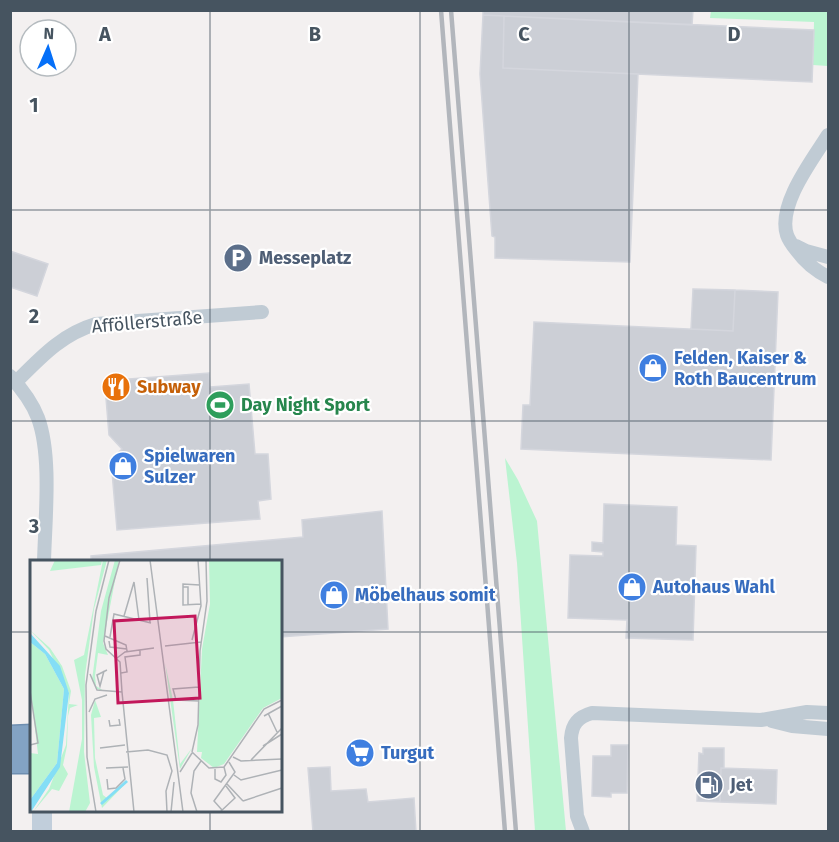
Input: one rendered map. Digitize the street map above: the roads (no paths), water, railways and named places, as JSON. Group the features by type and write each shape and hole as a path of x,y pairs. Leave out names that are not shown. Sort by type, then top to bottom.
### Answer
{"highway":[{"path":"10,738 30,737"},
{"path":"10,761 30,761"}],"main road":[{"path":"42,812 42,831"}],"street":[{"path":"828,135 793,193 786,217 786,229 792,243 810,265 828,278"},
{"path":"792,243 806,251 828,257"},
{"name":"Afföllerstraße","path":"44,560 45,449 38,417 26,394 13,379 52,347 76,332 91,326 262,312"},
{"path":"767,720 807,712 828,713"},
{"path":"583,831 577,816 571,738 576,721 583,716 592,713 767,720 792,726 828,729"}],"railway":[{"path":"441,10 505,832"},
{"path":"451,10 516,832"}],"place":[{"name":"Messeplatz","path":"238,258"},
{"name":"Felden, Kaiser & Roth Baucentrum","path":"653,368"},
{"name":"Subway","path":"116,387"},
{"name":"Day Night Sport","path":"220,405"},
{"name":"Spielwaren Sulzer","path":"123,466"},
{"name":"Autohaus Wahl","path":"632,587"},
{"name":"Möbelhaus somit","path":"334,595"},
{"name":"Turgut","path":"360,753"},
{"name":"Jet","path":"709,785"}]}
